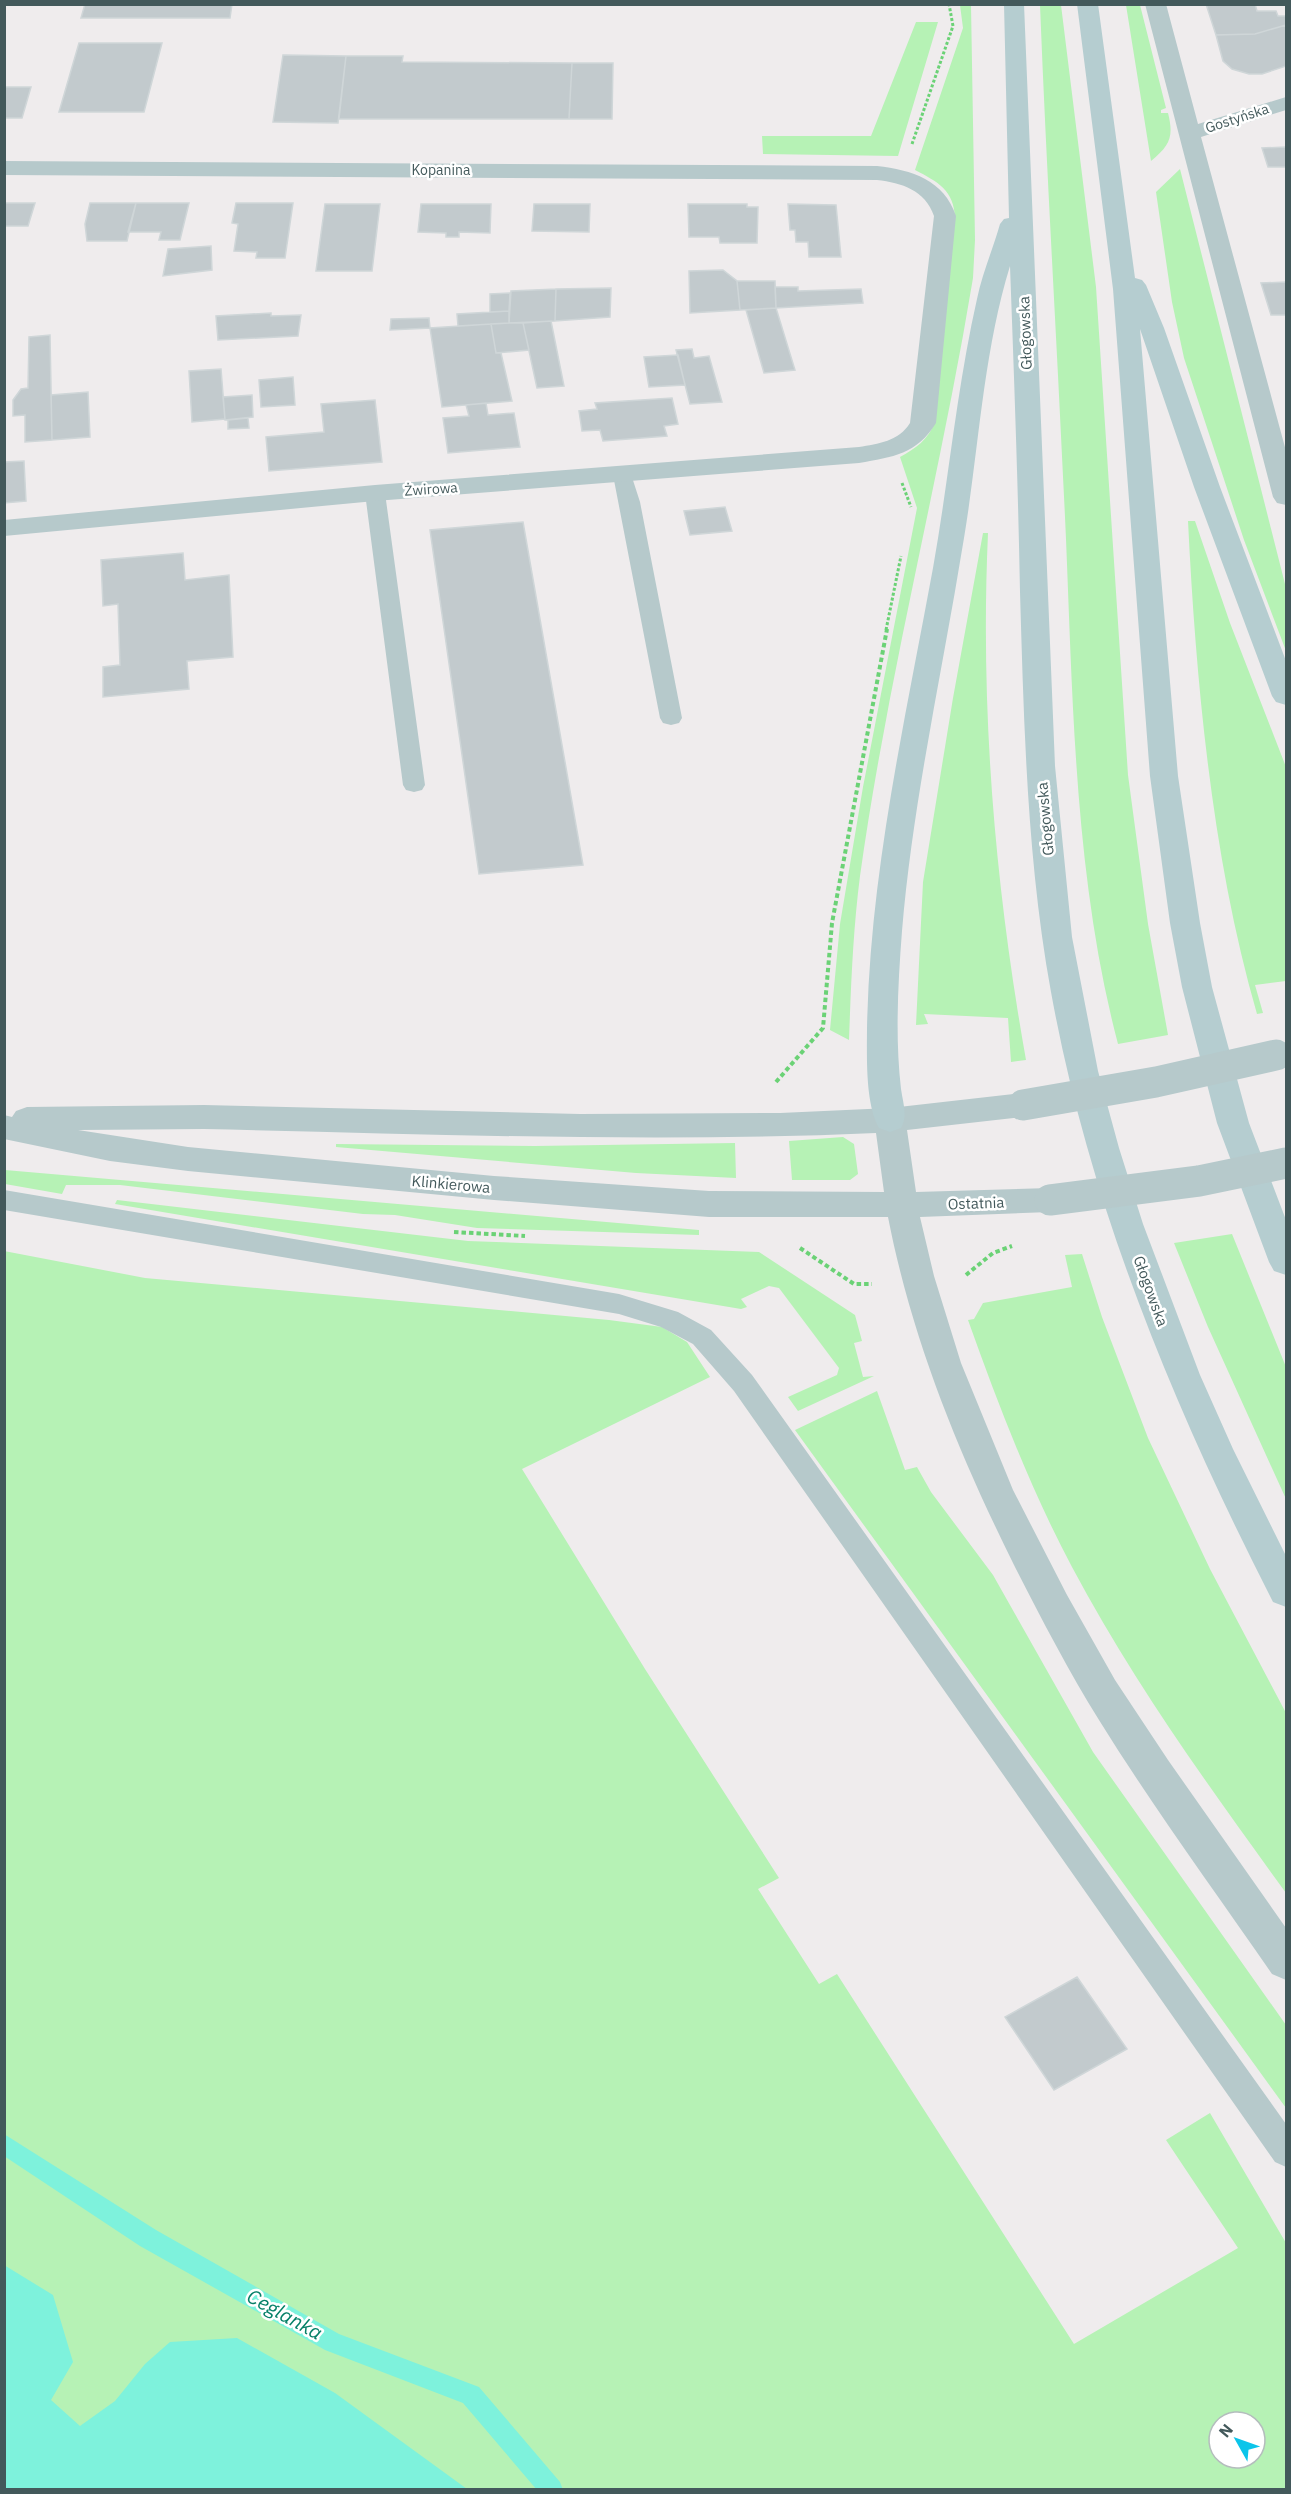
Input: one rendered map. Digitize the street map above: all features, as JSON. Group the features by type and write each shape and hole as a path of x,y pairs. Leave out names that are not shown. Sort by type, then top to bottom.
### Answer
{"main road":[{"name":"Głogowska","path":"1014,4 1040,772 1055,924 1065,990 1102,1142 1146,1281 1221,1460 1287,1591"},
{"path":"1087,4 1120,253 1164,776 1185,923 1197,987 1233,1123 1287,1262"},
{"path":"890,1120 884,1075 883,1008 888,920 897,839 946,567 985,319 1019,199"},
{"path":"1120,253 1152,328 1208,487 1287,696"}],"street":[{"path":"1155,4 1287,497"},
{"name":"Gostyńska","path":"1188,134 1287,103"},
{"name":"Kopanina","path":"4,168 877,173 899,176 925,188 941,203 945,216 923,423 910,439 890,449"},
{"name":"Żwirowa","path":"4,528 375,493 623,475 859,454 890,449"},
{"path":"4,1119 194,1117 580,1126 780,1125 890,1120 1023,1105 1156,1082 1282,1054"},
{"path":"890,1120 901,1205 918,1279 949,1377 986,1470 1074,1645 1111,1707 1287,1961"},
{"name":"Klinkierowa","path":"4,1127 110,1149 188,1160 522,1190 709,1204 901,1205"},
{"name":"Ostatnia","path":"901,1205 1050,1200 1189,1183 1287,1163"}],"lane":[{"path":"623,475 671,718"},
{"path":"375,493 414,785"},
{"path":"4,1200 619,1304 669,1318 702,1337 743,1383 1287,2151"}],"path":[{"path":"909,153 953,26 949,4"},
{"path":"890,449 911,508"},
{"path":"773,1084 823,1028 836,900 855,786 901,554"}],"shaded area":[{"path":"960,5 971,5 975,240 973,278 960,353 899,651 872,801 856,917 849,1040 830,1030 840,924 863,787 917,508 900,457 921,443 935,422 955,218 952,200 943,188 915,170 963,28"},
{"path":"1040,5 1061,5 1096,287 1128,775 1148,924 1168,1035 1118,1044 1104,982 1084,857 1074,730"},
{"path":"1126,5 1140,5 1166,108 1161,110 1161,113 1168,113 1170,121 1169,140 1163,150 1151,161"},
{"path":"916,22 938,22 898,156 763,154 762,136 871,136"},
{"path":"1180,169 1286,588 1286,651 1244,540 1184,358 1172,302 1156,192"},
{"path":"1188,521 1195,521 1230,623 1286,767 1286,981 1255,985 1263,1013 1257,1014 1228,894 1209,770 1201,707"},
{"path":"983,533 988,533 986,666 992,798 1006,929 1026,1060 1011,1062 1008,1018 924,1014 928,1024 916,1025 923,882"},
{"path":"843,1137 854,1144 858,1174 850,1180 792,1180 789,1141"},
{"path":"735,1143 736,1178 636,1173 336,1147 336,1144 535,1146"},
{"path":"5,1170 699,1230 699,1235 477,1228 395,1215 363,1214 120,1185 66,1185 62,1194 5,1184"},
{"path":"117,1200 468,1241 759,1252 855,1315 862,1341 854,1343 863,1377 874,1376 798,1411 788,1397 837,1375 839,1368 779,1288 769,1286 741,1299 747,1307 741,1309 115,1204"},
{"path":"1232,1234 1286,1367 1286,1499 1208,1327 1174,1243"},
{"path":"4,1251 145,1278 609,1320 662,1327 687,1342 710,1377 522,1469 645,1669 779,1878 758,1889 819,1984 837,1974 1074,2344 1238,2248 1166,2140 1210,2113 1286,2243 1286,2489 5,2489"},
{"path":"1082,1254 1102,1317 1148,1438 1210,1569 1286,1713 1286,1893 1146,1693 1072,1567 1029,1476 968,1320 974,1319 983,1303 1072,1287 1065,1255"},
{"path":"877,1391 905,1470 917,1467 931,1492 993,1575 1093,1752 1286,2025 1286,2108 795,1430"},
{"path":"4,2265 53,2295 73,2362 51,2400 80,2426 115,2401 145,2364 170,2342 237,2338 335,2393 467,2489 5,2489"}],"building":[{"path":"85,4 232,4 230,18 81,18"},
{"path":"621,4 910,4 910,5"},
{"path":"1206,4 1255,4 1257,11 1276,11 1278,16 1286,16 1286,25 1255,34 1216,35"},
{"path":"1286,25 1286,66 1262,74 1249,74 1232,69 1223,61 1216,35 1255,34"},
{"path":"79,43 162,43 144,112 59,112"},
{"path":"283,55 346,56 338,123 273,122"},
{"path":"346,56 403,56 402,62 572,63 569,119 339,119"},
{"path":"572,63 613,63 612,119 569,119"},
{"path":"4,87 31,87 22,118 4,118"},
{"path":"1286,147 1286,167 1268,167 1262,148"},
{"path":"4,203 35,203 28,226 4,226"},
{"path":"90,203 136,203 127,241 87,241 85,224"},
{"path":"136,203 189,203 180,240 159,240 161,232 128,232"},
{"path":"236,203 293,203 285,258 256,258 257,252 234,251 238,224 232,223"},
{"path":"325,204 380,204 372,271 316,271"},
{"path":"421,204 491,204 490,233 459,232 459,237 446,237 446,233 418,232"},
{"path":"534,204 590,204 589,232 532,231"},
{"path":"688,204 747,204 747,207 758,207 757,243 720,243 719,237 689,237"},
{"path":"788,204 836,205 841,257 809,257 808,242 796,242 795,230 790,230"},
{"path":"211,246 212,270 163,276 168,249"},
{"path":"723,270 737,281 740,310 690,313 689,271"},
{"path":"737,281 775,281 776,308 740,310"},
{"path":"1286,282 1286,315 1271,315 1261,283"},
{"path":"775,287 798,287 798,291 861,289 863,303 776,308"},
{"path":"611,288 610,317 555,321 556,289"},
{"path":"556,289 555,321 509,323 511,291"},
{"path":"510,293 509,311 490,312 490,294"},
{"path":"776,308 795,370 764,373 746,310"},
{"path":"509,311 509,323 458,326 457,314"},
{"path":"271,313 271,316 301,315 298,336 218,340 216,316"},
{"path":"429,318 430,328 390,330 391,319"},
{"path":"551,321 564,386 537,388 523,323"},
{"path":"523,323 529,350 496,353 491,324"},
{"path":"491,324 496,353 501,353 512,401 442,407 430,328"},
{"path":"50,335 52,440 25,442 25,415 13,416 13,400 21,389 28,388 29,337"},
{"path":"692,349 694,358 709,356 722,402 690,404 676,350"},
{"path":"678,355 685,385 649,387 644,357"},
{"path":"221,369 225,419 192,422 189,371"},
{"path":"293,377 295,405 261,407 259,380"},
{"path":"88,392 90,437 52,440 51,395"},
{"path":"252,395 253,417 225,420 223,397"},
{"path":"672,398 678,424 664,426 667,436 603,441 600,430 582,431 579,411 597,409 595,403"},
{"path":"375,400 382,462 269,471 266,437 324,432 321,404"},
{"path":"486,403 488,415 514,413 520,447 448,453 443,418 469,416 466,405"},
{"path":"248,418 249,428 228,429 228,420"},
{"path":"24,461 26,501 4,503 4,462"},
{"path":"725,507 732,531 690,535 684,511"},
{"path":"523,522 583,865 479,874 430,530"},
{"path":"183,553 185,580 229,575 233,657 187,661 189,689 103,697 103,667 120,665 118,604 103,606 101,560"},
{"path":"1077,1977 1127,2049 1054,2090 1005,2017"}],"waterway":[{"name":"Ceglanka","path":"4,2144 148,2238 333,2342 471,2395 552,2490"}]}
